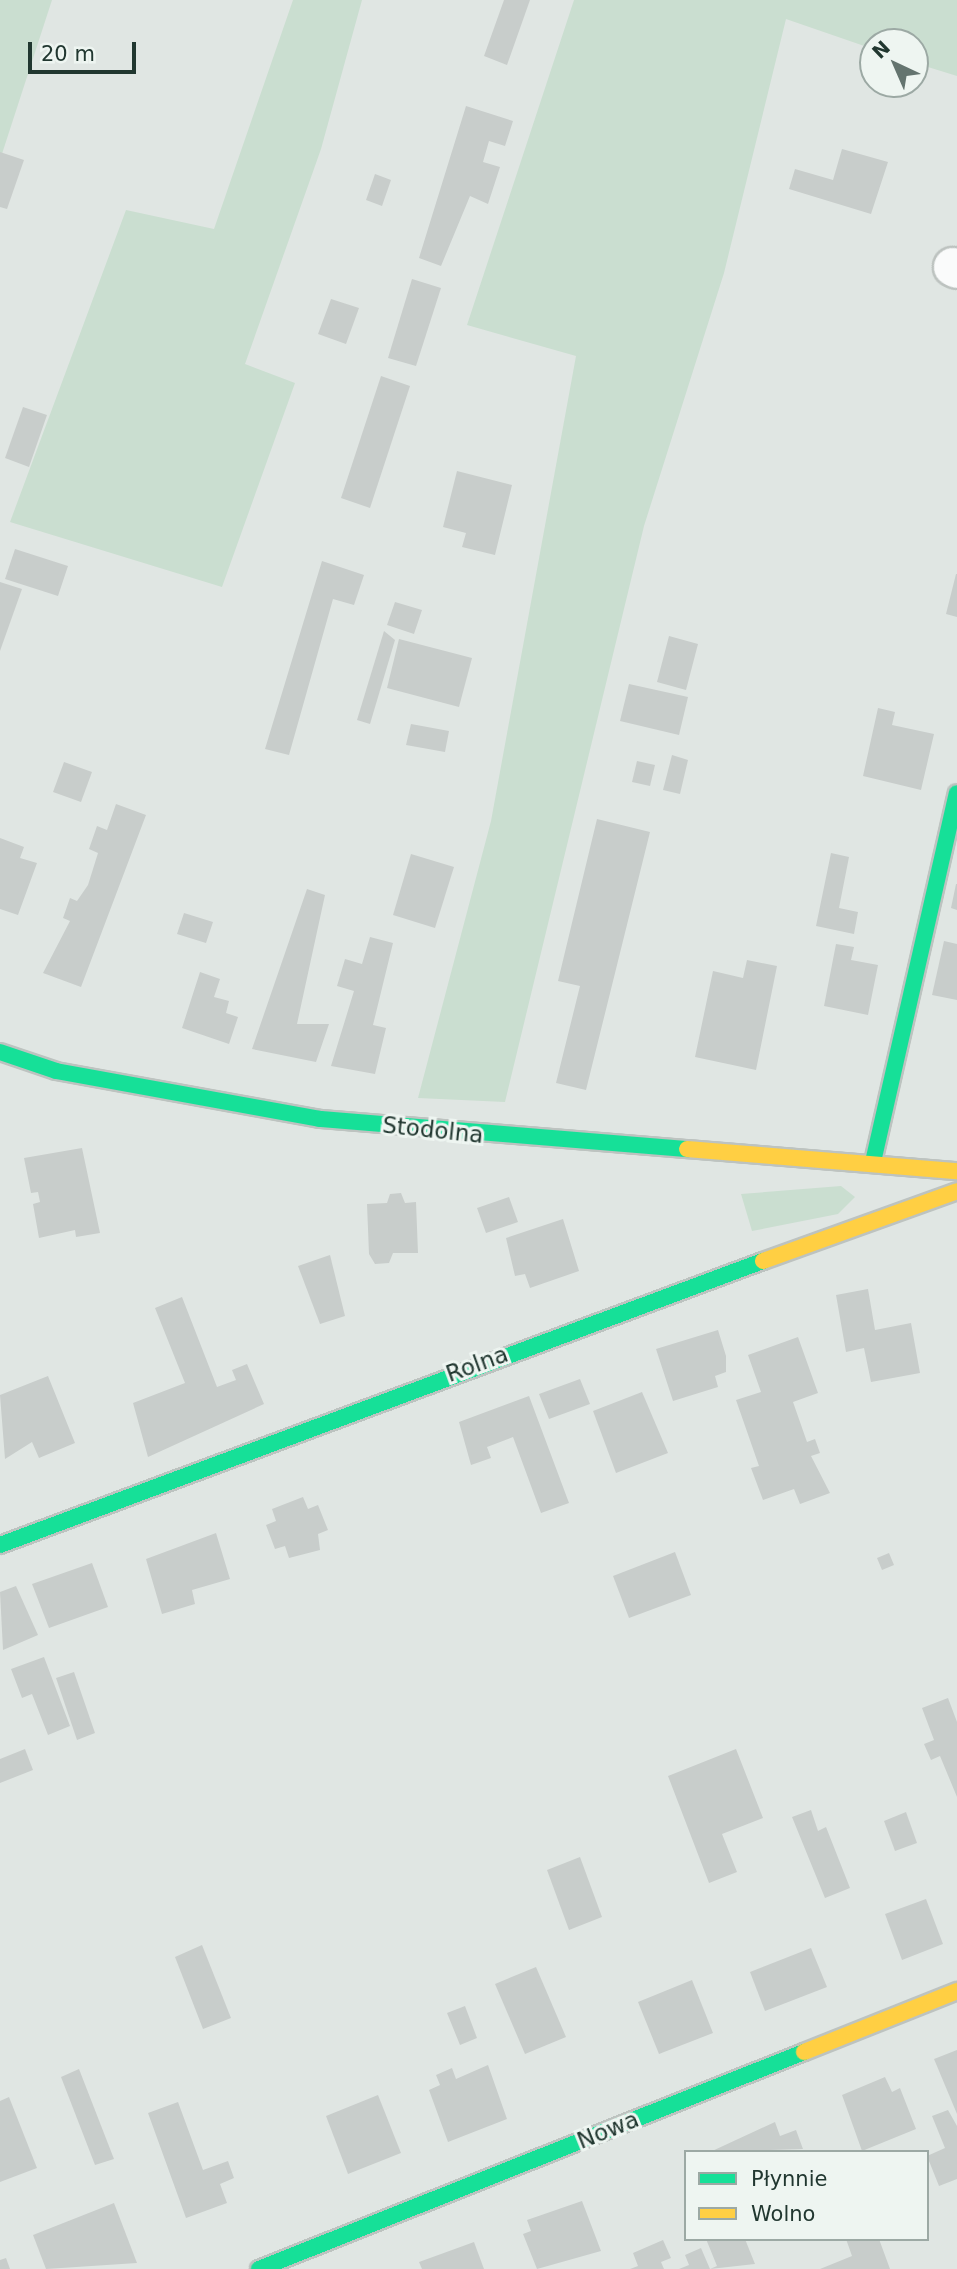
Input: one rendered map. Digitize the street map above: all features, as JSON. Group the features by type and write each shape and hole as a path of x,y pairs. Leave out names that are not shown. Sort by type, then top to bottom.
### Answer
{"street":[{"path":"873,1162 957,793"},
{"name":"Stodolna","path":"0,1052 56,1071 320,1119 535,1141 873,1162 957,1171"},
{"name":"Rolna","path":"0,1545 325,1419 957,1191"},
{"name":"Nowa","path":"259,2269 957,1992"}],"green space":[{"path":"0,0 52,0 0,160"},
{"path":"293,0 362,0 321,149 245,364 295,383 222,587 10,522 126,210 214,229"},
{"path":"574,0 957,0 957,76 929,67 929,28 859,28 859,44 786,19 724,273 644,526 505,1102 418,1098 491,821 576,356 467,325"},
{"path":"841,1186 855,1197 838,1214 752,1231 741,1194"}],"building":[{"path":"504,0 530,0 507,65 484,56"},
{"path":"466,106 513,121 505,146 489,141 483,162 500,167 488,204 470,196 441,266 419,258"},
{"path":"842,149 888,162 871,214 789,189 795,169 833,180"},
{"path":"0,152 24,160 7,209 0,207"},
{"path":"375,174 391,180 382,206 366,200"},
{"path":"412,279 441,288 416,366 388,358"},
{"path":"331,299 359,308 346,344 318,334"},
{"path":"381,376 410,386 370,508 341,498"},
{"path":"23,407 47,415 29,467 5,458"},
{"path":"457,471 512,485 495,555 462,547 466,533 443,527"},
{"path":"15,549 68,566 58,596 5,579"},
{"path":"322,561 364,575 354,605 333,599 289,755 265,749"},
{"path":"957,574 957,617 946,614"},
{"path":"0,582 22,589 0,651"},
{"path":"395,602 422,610 414,634 387,625"},
{"path":"384,631 395,640 370,724 357,720"},
{"path":"669,636 698,644 686,690 657,682"},
{"path":"399,639 472,658 459,707 387,688"},
{"path":"629,684 688,697 679,735 620,721"},
{"path":"878,708 895,712 892,725 934,734 921,790 863,776"},
{"path":"411,724 449,731 445,752 406,745"},
{"path":"672,755 688,760 680,794 663,790"},
{"path":"637,761 655,765 650,786 632,782"},
{"path":"64,762 92,772 81,802 53,792"},
{"path":"116,804 146,815 81,987 43,973 70,921 63,918 70,898 77,901 88,885 98,853 89,849 97,826 107,830"},
{"path":"597,819 650,832 586,1090 556,1083 580,986 558,981"},
{"path":"0,838 24,847 20,858 37,863 18,915 0,909"},
{"path":"831,853 849,857 839,908 858,912 854,934 816,926"},
{"path":"411,854 454,867 435,928 393,915"},
{"path":"957,884 957,910 951,908"},
{"path":"307,889 325,895 297,1024 329,1024 316,1062 252,1049"},
{"path":"184,913 213,922 206,943 177,934"},
{"path":"370,937 393,943 373,1025 386,1028 375,1074 331,1066 354,991 337,986 345,959 362,964"},
{"path":"944,941 957,944 957,1000 932,995"},
{"path":"836,944 854,947 851,960 878,965 868,1015 824,1006"},
{"path":"747,960 777,966 756,1070 695,1057 713,971 743,978"},
{"path":"200,972 220,979 214,997 229,1001 226,1013 238,1017 229,1044 182,1028"},
{"path":"82,1148 100,1233 76,1237 75,1230 39,1238 33,1204 40,1202 38,1192 31,1193 24,1158"},
{"path":"401,1193 405,1203 416,1202 418,1253 393,1253 389,1263 375,1264 369,1254 367,1204 387,1203 390,1194"},
{"path":"509,1197 518,1222 486,1233 477,1208"},
{"path":"563,1219 579,1271 530,1288 525,1274 515,1276 506,1238"},
{"path":"330,1255 345,1316 320,1324 298,1266"},
{"path":"868,1289 875,1330 911,1323 920,1373 871,1382 864,1348 846,1352 836,1295"},
{"path":"182,1297 217,1387 236,1380 232,1370 247,1364 264,1404 148,1457 133,1403 185,1383 155,1308"},
{"path":"718,1330 726,1356 726,1372 715,1376 718,1387 673,1401 656,1349"},
{"path":"798,1337 818,1393 793,1402 807,1442 815,1439 820,1453 811,1456 830,1493 800,1504 794,1489 763,1500 751,1468 759,1466 736,1400 761,1392 748,1355"},
{"path":"48,1376 75,1443 39,1458 32,1442 5,1459 0,1395"},
{"path":"580,1379 590,1404 549,1419 539,1394"},
{"path":"642,1392 668,1453 616,1473 593,1411"},
{"path":"529,1396 569,1503 541,1513 513,1437 487,1447 491,1458 471,1465 459,1422"},
{"path":"303,1497 308,1509 318,1505 328,1530 318,1534 320,1550 289,1558 285,1546 275,1549 266,1525 276,1521 272,1509"},
{"path":"216,1533 230,1579 192,1590 195,1604 162,1614 146,1559"},
{"path":"675,1552 691,1595 629,1618 613,1576"},
{"path":"889,1553 894,1565 882,1570 877,1558"},
{"path":"92,1563 108,1607 49,1628 32,1584"},
{"path":"16,1586 38,1635 3,1650 0,1592"},
{"path":"44,1657 70,1726 48,1735 32,1694 22,1698 11,1669"},
{"path":"74,1672 95,1733 77,1740 56,1678"},
{"path":"948,1698 957,1722 957,1797 940,1756 931,1760 924,1744 934,1740 922,1708"},
{"path":"25,1749 33,1770 0,1783 0,1759"},
{"path":"736,1749 763,1818 722,1834 737,1872 709,1883 668,1776"},
{"path":"811,1810 818,1831 826,1827 850,1888 825,1898 792,1817"},
{"path":"906,1812 917,1843 895,1851 884,1821"},
{"path":"580,1857 602,1917 569,1930 547,1870"},
{"path":"926,1899 943,1944 902,1960 885,1914"},
{"path":"202,1945 231,2018 203,2029 175,1957"},
{"path":"811,1948 827,1987 765,2011 750,1972"},
{"path":"536,1967 566,2037 525,2054 495,1984"},
{"path":"692,1980 713,2033 659,2054 638,2002"},
{"path":"465,2006 477,2038 460,2045 447,2013"},
{"path":"957,2050 957,2114 934,2059"},
{"path":"488,2065 507,2119 448,2142 429,2090 440,2085 436,2075 452,2068 456,2079"},
{"path":"79,2069 114,2159 95,2165 61,2077"},
{"path":"885,2077 892,2092 900,2088 916,2129 862,2150 842,2095"},
{"path":"378,2095 401,2153 348,2174 326,2116"},
{"path":"9,2097 37,2168 0,2182 0,2101"},
{"path":"178,2102 203,2170 228,2161 234,2178 220,2184 227,2203 186,2218 148,2113"},
{"path":"948,2110 957,2126 957,2179 939,2186 929,2155 945,2148 932,2116"},
{"path":"775,2122 780,2136 796,2130 803,2149 772,2150 714,2150"},
{"path":"582,2201 601,2251 537,2269 523,2234 531,2231 527,2220"},
{"path":"114,2203 137,2263 46,2269 33,2235"},
{"path":"663,2240 671,2258 661,2262 664,2269 630,2269 638,2266 633,2253"},
{"path":"707,2241 746,2241 755,2264 710,2269 717,2266"},
{"path":"847,2241 880,2241 890,2269 820,2269 852,2256"},
{"path":"474,2242 484,2269 422,2269 419,2262"},
{"path":"701,2248 710,2269 679,2269 689,2265 685,2255"},
{"path":"6,2258 10,2269 0,2269 0,2260"}],"traffic: fast":[{"path":"873,1162 957,793"},
{"path":"0,1052 56,1071 320,1119 687,1149"},
{"path":"0,1545 763,1261"},
{"path":"259,2269 804,2052"}],"traffic: slow":[{"path":"687,1149 957,1171"},
{"path":"763,1261 957,1191"},
{"path":"804,2052 957,1991"}]}
